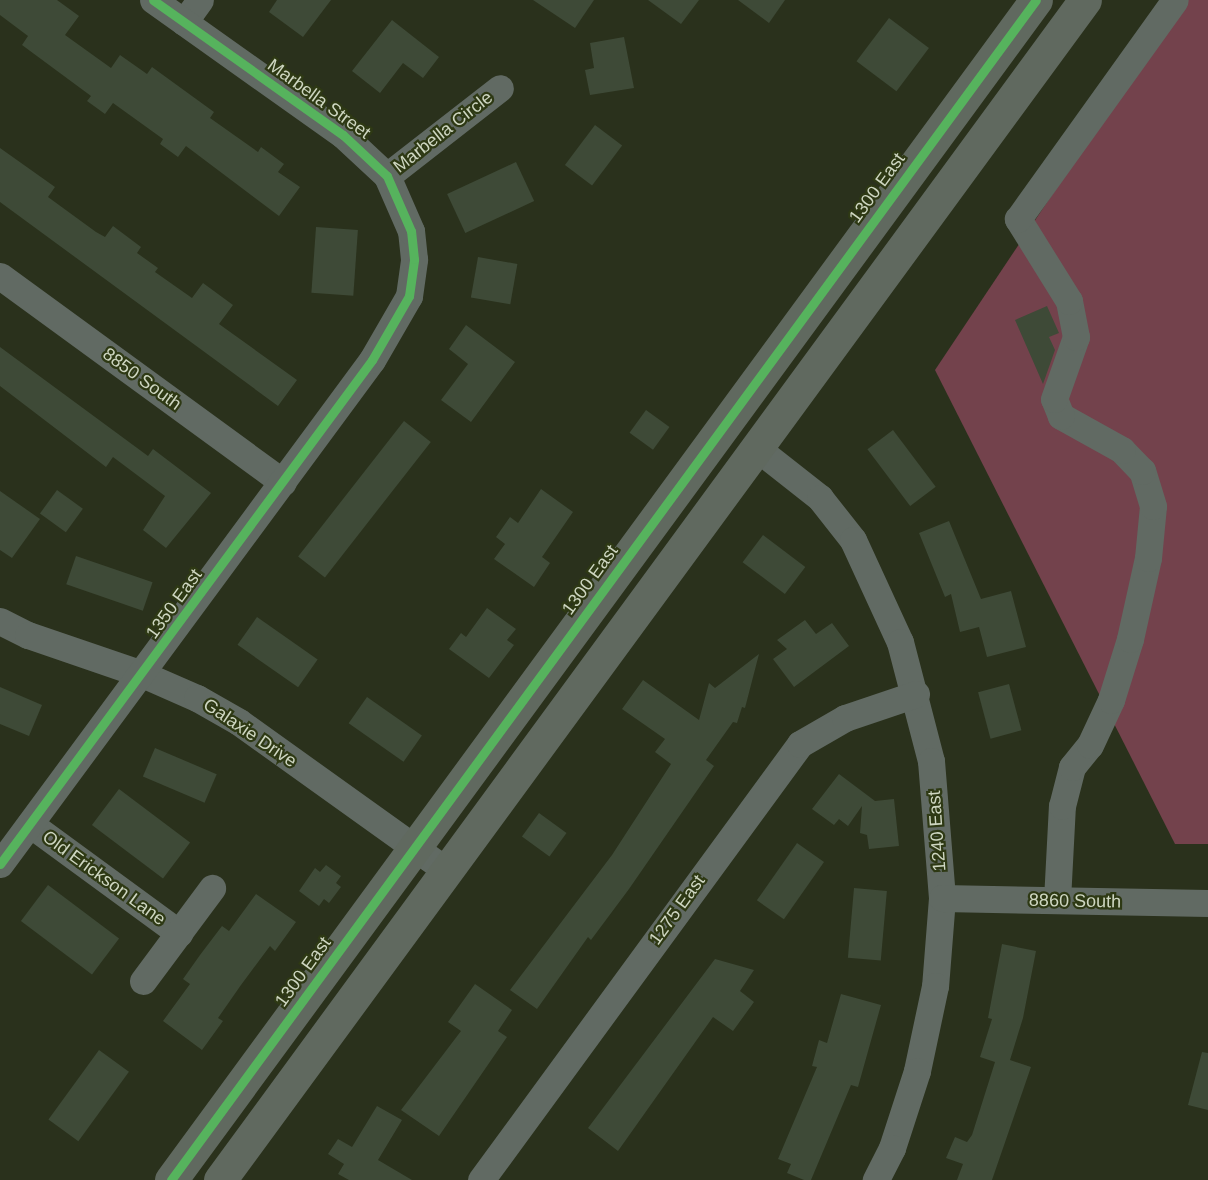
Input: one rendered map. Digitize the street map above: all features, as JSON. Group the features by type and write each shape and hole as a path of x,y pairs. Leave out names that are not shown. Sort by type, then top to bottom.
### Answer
{"main road":[{"name":"1300 East","path":"171,1180 1036,0"},
{"path":"220,1180 1085,0"}],"street":[{"name":"Marbella Street","path":"153,0 343,135 387,176 408,221 414,259 409,296 372,360"},
{"path":"184,22 200,0"},
{"path":"1057,900 1067,787 1072,767 1090,745 1118,679 1148,558 1154,506 1142,471 1122,450 1061,417 1054,399 1076,337 1069,302 1018,219 1175,0"},
{"name":"Marbella Circle","path":"387,176 500,88"},
{"name":"8850 South","path":"0,276 283,482"},
{"name":"1350 East","path":"0,864 372,360"},
{"name":"1240 East","path":"758,449 820,498 853,540 878,589 916,694 931,761 942,898 935,986 916,1071 892,1148 876,1180"},
{"name":"Galaxie Drive","path":"0,621 28,635 142,674 197,698 239,722 447,871"},
{"name":"1275 East","path":"482,1180 800,744 845,717 916,694"},
{"name":"Old Erickson Lane","path":"30,824 179,933"},
{"name":"Old Erickson Lane","path":"143,981 212,888"},
{"name":"8860 South","path":"942,898 1208,903"}],"shaded area":[{"path":"1182,0 1208,0 1208,844 1175,844 935,370"}],"building":[{"path":"0,0 57,0 79,16 65,35 111,68 120,55 147,74 152,67 214,112 210,118 258,152 261,147 284,164 278,172 300,187 279,216 186,146 178,157 160,144 163,139 113,103 105,114 87,101 91,96 22,45 28,36 0,15"},
{"path":"277,0 331,0 303,37 269,12"},
{"path":"533,0 594,0 575,28"},
{"path":"648,0 699,0 681,24"},
{"path":"738,0 785,0 769,23"},
{"path":"889,18 929,48 896,91 857,61"},
{"path":"392,20 439,57 423,78 403,63 380,93 352,71"},
{"path":"624,37 634,88 590,95 585,70 594,68 590,43"},
{"path":"595,125 622,145 592,185 565,165"},
{"path":"0,148 55,187 48,197 105,237 113,226 141,247 137,253 158,268 155,272 192,298 203,283 233,305 219,324 297,380 278,406 0,202"},
{"path":"516,162 534,201 465,233 447,194"},
{"path":"316,227 358,230 353,296 311,293"},
{"path":"478,257 517,264 510,304 471,297"},
{"path":"1047,306 1059,333 1049,337 1055,350 1043,384 1015,320"},
{"path":"466,325 515,362 471,422 441,400 468,364 449,349"},
{"path":"0,347 148,456 153,449 211,493 166,548 143,530 165,496 113,457 106,467 0,386"},
{"path":"646,410 669,427 653,450 630,433"},
{"path":"404,421 431,442 325,577 298,557"},
{"path":"893,430 936,487 910,506 867,449"},
{"path":"541,489 573,512 542,557 550,563 534,587 494,559 505,544 496,537 510,517 518,523"},
{"path":"57,490 83,509 66,532 40,513"},
{"path":"0,491 40,519 12,558 0,550"},
{"path":"949,521 981,599 1011,591 1026,647 987,657 979,627 960,632 951,594 945,597 919,533"},
{"path":"763,535 805,567 785,594 743,562"},
{"path":"76,556 153,582 143,611 66,584"},
{"path":"487,608 516,629 507,640 514,645 489,678 449,649 461,633 466,637"},
{"path":"257,617 318,659 298,687 237,645"},
{"path":"805,620 816,634 832,623 849,646 794,687 773,659 787,649 777,640"},
{"path":"759,654 745,708 742,707 737,723 733,722 706,760 714,766 629,889 591,940 588,937 537,1009 510,990 612,855 671,764 655,752 665,739 622,709 643,680 699,720 709,683 715,688"},
{"path":"1009,684 1021,730 991,739 978,692"},
{"path":"0,687 42,705 29,736 0,724"},
{"path":"367,697 422,735 404,762 349,723"},
{"path":"155,748 217,774 205,803 143,777"},
{"path":"839,774 875,801 894,799 899,846 869,849 867,835 860,833 862,806 848,826 839,819 834,825 812,809"},
{"path":"119,789 190,843 163,879 92,825"},
{"path":"539,813 567,833 549,856 522,836"},
{"path":"797,843 824,862 784,919 757,900"},
{"path":"326,865 341,876 336,883 341,887 329,903 324,899 319,906 299,891 315,868 320,872"},
{"path":"48,885 119,939 92,975 21,921"},
{"path":"854,888 887,891 881,961 848,958"},
{"path":"256,894 296,922 275,951 270,946 241,985 218,1018 223,1021 202,1050 163,1021 190,984 183,979 200,955 222,926 229,931"},
{"path":"1002,944 1036,951 1023,1018 1010,1060 1031,1067 992,1180 957,1180 963,1164 946,1158 955,1137 967,1142 972,1135 995,1062 980,1057 992,1019 988,1018"},
{"path":"715,959 754,970 740,991 754,1002 733,1031 713,1017 618,1151 588,1128"},
{"path":"475,984 512,1010 498,1031 507,1037 439,1136 401,1110 461,1031 448,1022"},
{"path":"841,994 881,1005 858,1087 851,1085 811,1180 804,1180 787,1173 791,1164 778,1159 817,1067 812,1066 819,1040 827,1043"},
{"path":"99,1050 129,1072 78,1141 48,1120"},
{"path":"1202,1052 1208,1053 1208,1110 1188,1105"},
{"path":"377,1106 402,1120 378,1160 412,1180 349,1180 338,1174 344,1164 328,1154 338,1139 352,1147"}],"cycle path":[{"path":"0,864 372,360 409,296 414,259 411,231 387,176 343,135 153,0"},
{"path":"171,1180 1036,0"}]}
